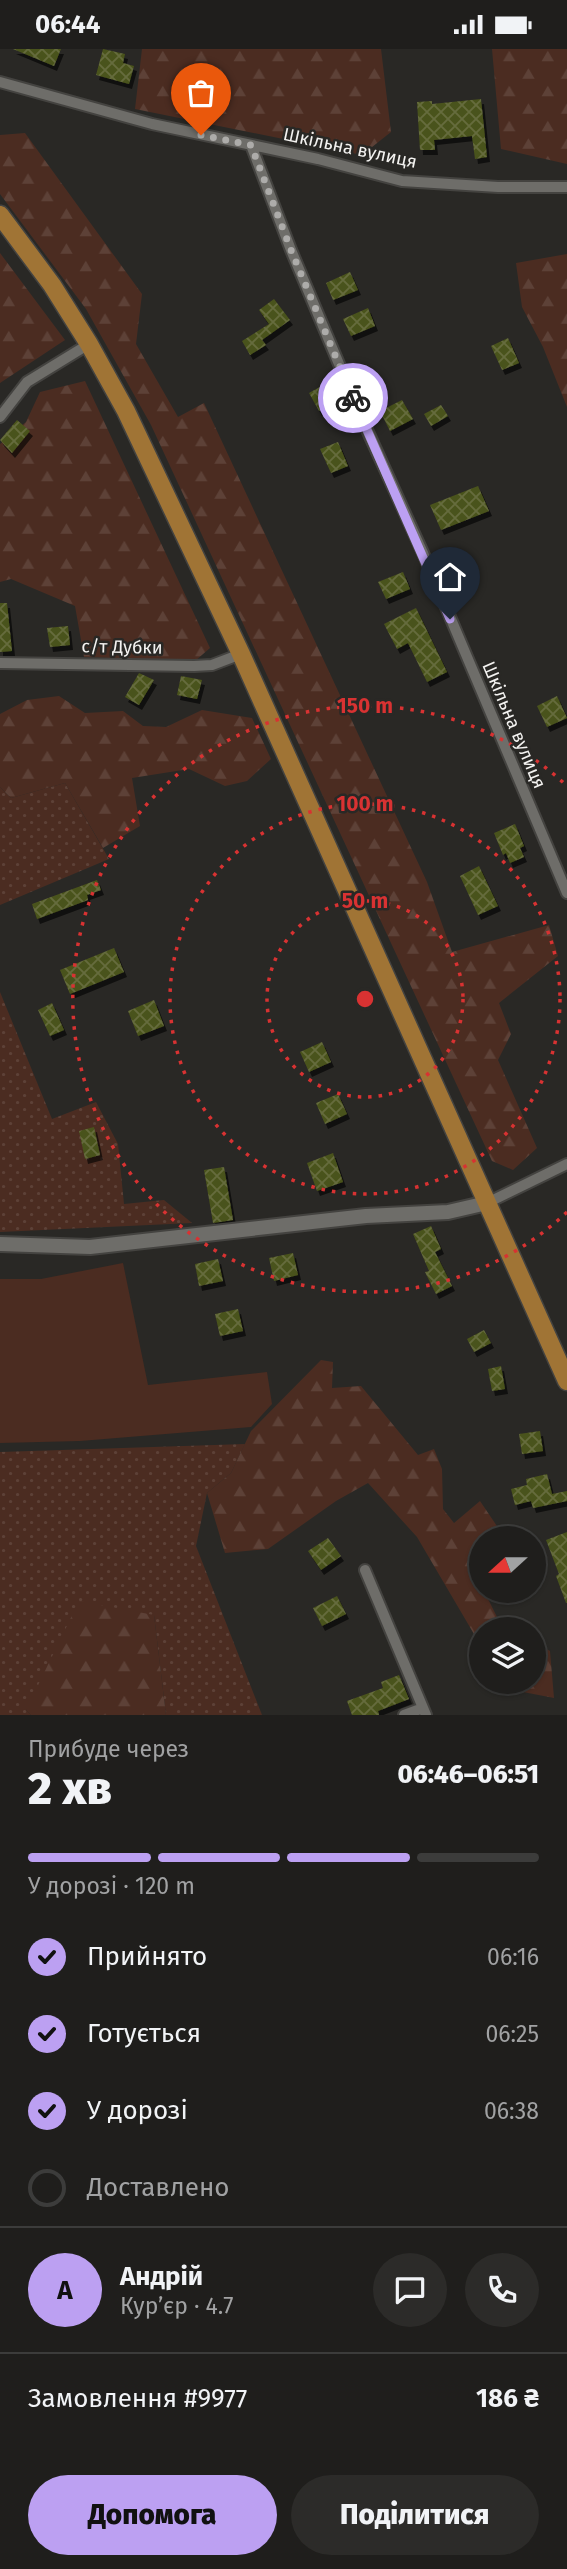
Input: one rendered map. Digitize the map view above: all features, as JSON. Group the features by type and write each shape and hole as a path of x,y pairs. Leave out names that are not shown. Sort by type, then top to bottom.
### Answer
{"main road":[{"path":"0,215 52,285 126,411 240,654 567,1381"}],"street":[{"name":"Шкільна вулиця","path":"0,82 152,124 318,159 402,181 498,187 567,187"},
{"name":"Шкільна вулиця","path":"251,145 291,250 363,421 423,553 567,893"},
{"path":"0,417 27,382 89,344"},
{"name":"с/т Дубки","path":"0,663 194,666 212,665 240,654"},
{"path":"0,1244 90,1247 366,1216 448,1212 487,1203 567,1164"},
{"path":"365,1570 424,1711 404,1715"}],"green space":[{"path":"142,49 381,49 391,132 362,155 135,109"},
{"path":"492,49 567,49 567,164 501,149"},
{"path":"25,133 142,294 136,344 178,417 204,403 427,882 452,952 549,925 558,956 499,1003 511,1034 498,1060 537,1148 513,1170 492,1161 151,425 86,309 0,194 0,135"},
{"path":"0,253 65,340 0,383"},
{"path":"567,254 567,407 543,347 522,307 516,263"},
{"path":"85,381 210,648 195,661 84,657 75,606 11,579 0,582 0,444 26,422 40,392"},
{"path":"59,696 85,713 123,711 143,726 166,727 202,710 252,718 271,759 247,781 225,786 189,769 132,778 140,826 103,848 65,783 11,798 0,787 0,714 27,700"},
{"path":"65,783 109,859 0,905 0,787 11,798"},
{"path":"0,992 52,1119 96,1102 118,1144 124,1204 164,1200 192,1223 0,1232"},
{"path":"123,1263 148,1385 267,1372 272,1404 251,1427 80,1441 0,1443 0,1279 41,1279"},
{"path":"321,1360 333,1362 332,1388 361,1386 418,1455 434,1449 442,1469 443,1509 454,1523 480,1501 497,1526 469,1526 469,1603 490,1603 497,1617 469,1617 469,1626 417,1537 368,1483 336,1501 268,1549 225,1553 207,1493 231,1473 251,1431"},
{"path":"245,1444 231,1473 207,1493 196,1546 262,1715 166,1715 154,1615 26,1710 31,1715 0,1715 0,1452"},
{"path":"79,1601 154,1615 166,1715 31,1715 26,1710"},
{"path":"546,1649 550,1651 554,1698 533,1694 546,1694"}],"building":[{"path":"13,49 61,49 54,66"},
{"path":"103,49 125,54 123,63 134,66 129,84 96,75"},
{"path":"481,99 487,157 475,159 472,136 434,140 435,150 420,150 417,102 432,101 432,104"},
{"path":"350,272 358,290 333,300 326,283"},
{"path":"274,299 290,320 262,340 266,345 250,355 242,341 269,324 259,310"},
{"path":"368,308 375,326 351,336 343,319"},
{"path":"508,338 519,363 502,370 491,346"},
{"path":"325,384 335,402 319,411 309,393"},
{"path":"402,400 413,419 390,431 380,411"},
{"path":"441,405 448,416 431,426 424,414"},
{"path":"17,420 30,431 12,453 0,440"},
{"path":"338,442 348,466 331,473 320,449"},
{"path":"478,486 489,511 441,530 430,505"},
{"path":"403,572 410,589 386,599 378,582"},
{"path":"0,603 7,603 12,651 0,652"},
{"path":"416,608 447,672 427,682 408,643 397,649 384,624"},
{"path":"68,626 70,645 50,647 47,628"},
{"path":"139,673 154,680 139,705 125,697"},
{"path":"181,676 202,680 197,699 177,695"},
{"path":"557,696 567,718 547,727 537,706"},
{"path":"515,824 524,846 520,848 524,857 510,863 506,853 503,855 494,833"},
{"path":"479,866 498,906 478,915 460,876"},
{"path":"97,880 101,890 87,895 88,900 37,919 32,904"},
{"path":"114,948 124,972 70,994 60,970"},
{"path":"154,1000 164,1026 138,1036 128,1011"},
{"path":"52,1003 64,1030 50,1036 38,1010"},
{"path":"322,1042 331,1062 309,1072 300,1052"},
{"path":"338,1094 347,1114 325,1124 316,1103"},
{"path":"94,1127 100,1155 85,1159 79,1131"},
{"path":"333,1153 343,1182 317,1191 307,1163"},
{"path":"224,1167 233,1220 213,1223 204,1170"},
{"path":"431,1226 441,1249 435,1252 452,1286 436,1294 425,1272 429,1271 413,1234"},
{"path":"293,1253 298,1275 274,1281 269,1258"},
{"path":"218,1259 223,1281 199,1286 195,1264"},
{"path":"238,1309 243,1331 220,1336 215,1314"},
{"path":"484,1330 491,1343 474,1352 467,1339"},
{"path":"501,1366 505,1389 492,1391 488,1369"},
{"path":"540,1431 543,1451 522,1454 519,1434"},
{"path":"547,1474 552,1494 567,1491 567,1501 533,1508 531,1501 515,1505 511,1489 527,1485 526,1479"},
{"path":"567,1532 567,1603 556,1576 559,1574 546,1540"},
{"path":"328,1538 341,1556 321,1570 308,1551"},
{"path":"337,1596 346,1614 322,1626 313,1608"},
{"path":"399,1675 409,1699 378,1711 379,1715 352,1715 347,1701 383,1688 381,1682"}],"way so far":[{"path":"201,135 251,145 291,250 353,398"}],"route":[{"path":"353,398 450,619"}]}
